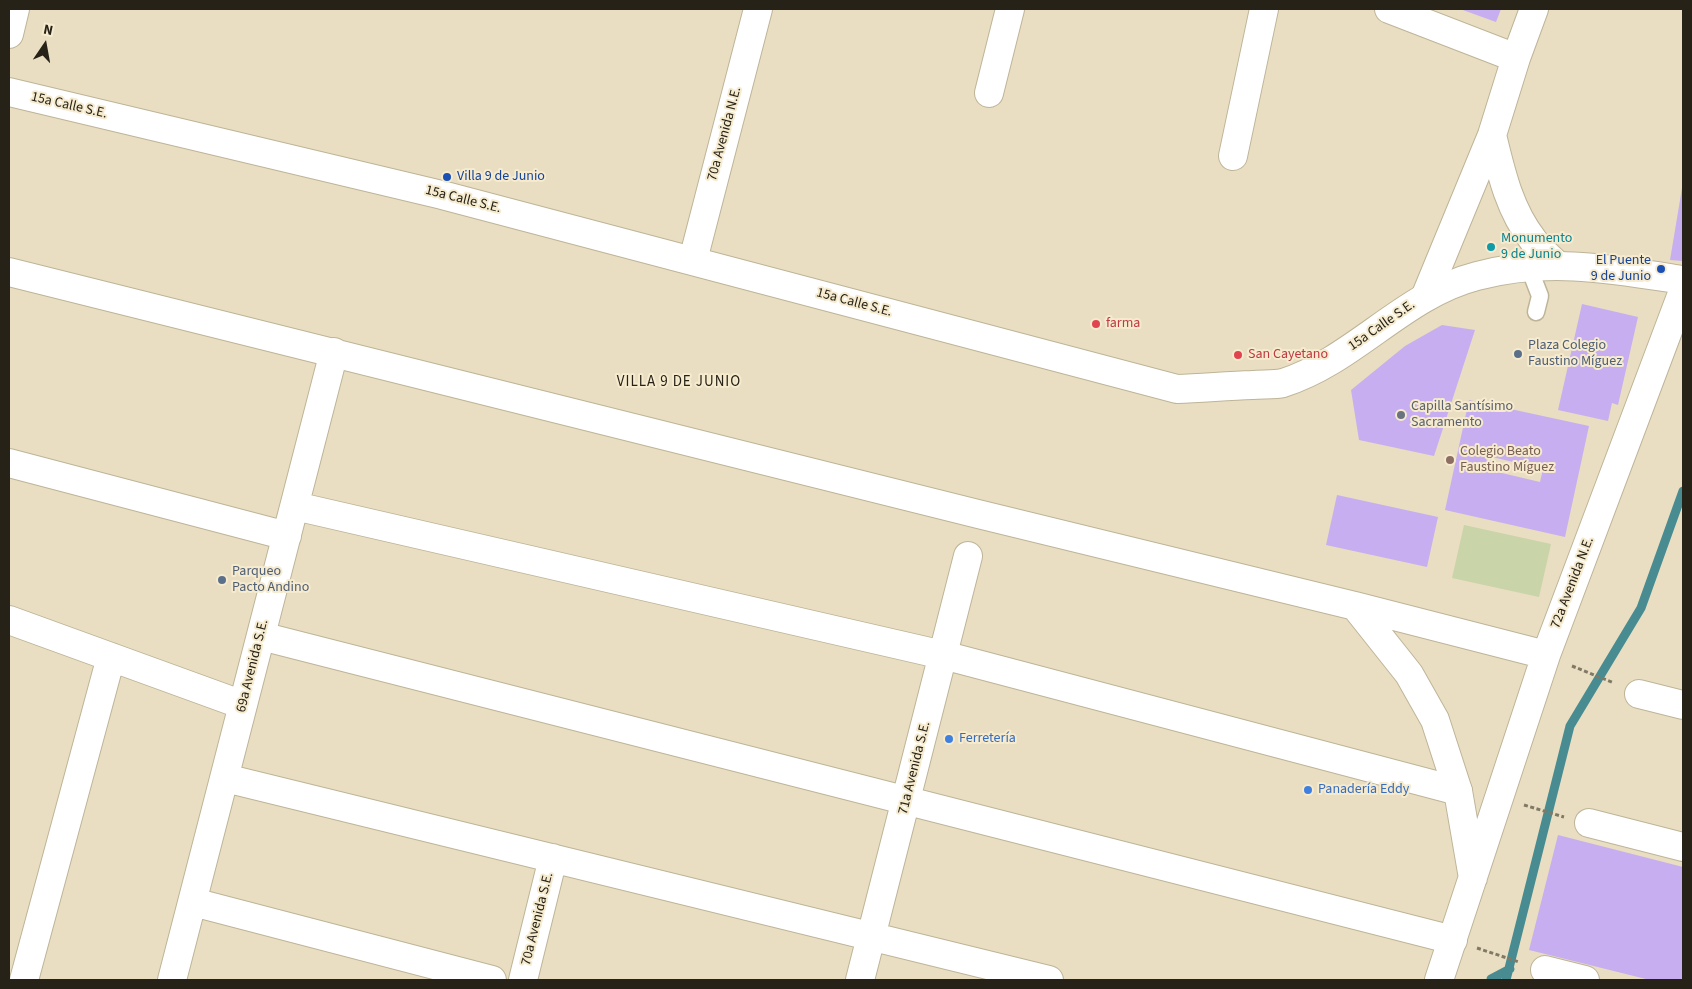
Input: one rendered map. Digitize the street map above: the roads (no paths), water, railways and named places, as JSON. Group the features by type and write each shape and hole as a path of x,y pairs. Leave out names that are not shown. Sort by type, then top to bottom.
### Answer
{"street":[{"path":"9,34 15,9"},
{"name":"70a Avenida N.E.","path":"693,260 758,9"},
{"path":"989,94 1010,9"},
{"path":"1233,156 1264,9"},
{"path":"1389,9 1516,58"},
{"path":"1426,295 1492,135 1516,58 1534,9"},
{"name":"15a Calle S.E.","path":"9,92 433,192 1177,389 1281,383 1323,366 1426,295 1476,276 1528,265 1557,265 1601,268 1683,280"},
{"path":"1492,135 1503,180 1515,212 1533,241 1557,265"},
{"path":"9,272 1354,606 1556,660"},
{"name":"72a Avenida N.E.","path":"1439,980 1463,943 1473,878 1556,660 1683,291"},
{"name":"69a Avenida S.E.","path":"172,980 334,352"},
{"path":"9,463 287,536"},
{"path":"295,506 943,655 1458,791"},
{"name":"71a Avenida S.E.","path":"860,980 968,556"},
{"path":"1354,606 1409,674 1435,720 1458,791 1473,878"},
{"path":"9,620 243,705"},
{"path":"261,636 1463,943"},
{"path":"24,980 111,657"},
{"path":"1639,694 1683,704"},
{"path":"225,778 1049,980"},
{"path":"1579,820 1683,847"},
{"name":"70a Avenida S.E.","path":"523,980 553,858"},
{"path":"193,902 492,980"},
{"path":"1533,966 1585,980"}],"lane":[{"path":"1528,265 1540,296 1536,312"}],"waterway":[{"path":"1506,980 1570,726 1641,608 1683,491"},
{"path":"1491,979 1510,969"}],"place":[{"name":"Villa 9 de Junio","path":"447,177"},
{"name":"Monumento 9 de Junio","path":"1491,247"},
{"name":"El Puente 9 de Junio","path":"1661,269"},
{"name":"farma","path":"1096,324"},
{"name":"Plaza Colegio Faustino Míguez","path":"1518,354"},
{"name":"San Cayetano","path":"1238,355"},
{"name":"Capilla Santísimo Sacramento","path":"1401,415"},
{"name":"Colegio Beato Faustino Míguez","path":"1450,460"},
{"name":"Parqueo Pacto Andino","path":"222,580"},
{"name":"Ferretería","path":"949,739"},
{"name":"Panadería Eddy","path":"1308,790"}],"district":[{"name":"VILLA 9 DE JUNIO","path":"679,383"}]}
